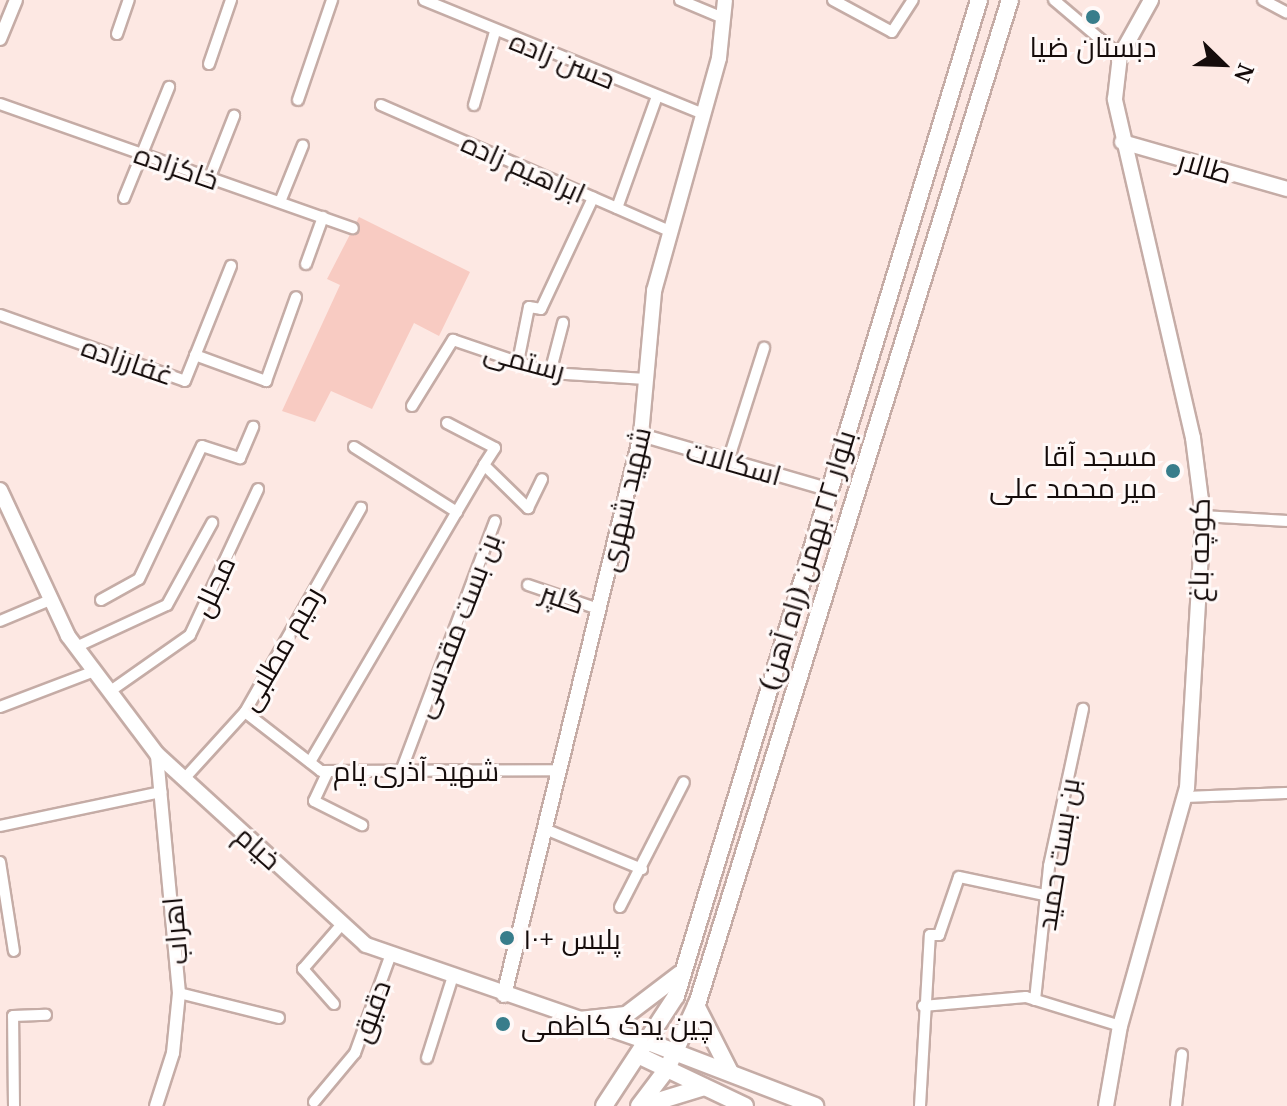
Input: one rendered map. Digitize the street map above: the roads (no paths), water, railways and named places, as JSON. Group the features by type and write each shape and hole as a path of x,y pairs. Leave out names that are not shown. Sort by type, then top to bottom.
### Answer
{"main road":[{"name":"شهید شهری","path":"504,995 641,435 667,230 704,114 725,0"},
{"name":"بلوار ۲۲ بهمن (راه آهن)","path":"604,1106 646,1050 684,970 827,489 979,0"},
{"name":"بلوار ۲۲ بهمن (راه آهن)","path":"667,1069 696,1005 1010,0"},
{"name":"کوچه باغ","path":"1106,1106 1120,1026 1184,797 1203,516 1188,414 1122,142 1115,99 1120,56 1151,0"},
{"name":"طالار","path":"1122,142 1287,189"},
{"name":"خیام","path":"2,497 50,600 76,647 157,754 366,945 646,1050"},
{"path":"570,1021 638,1010 684,970"},
{"path":"696,1005 730,1072"},
{"path":"646,1050 676,1051 815,1106"},
{"path":"646,1050 667,1069 745,1106"},
{"path":"640,1106 667,1069"},
{"path":"640,1106 704,1087"}],"street":[{"path":"0,39 16,0"},
{"path":"117,34 129,0"},
{"path":"209,64 231,0"},
{"path":"298,100 332,0"},
{"name":"حسن زاده","path":"424,0 495,32 704,114"},
{"path":"680,0 723,18"},
{"path":"833,0 892,32 913,0"},
{"path":"1054,0 1120,56"},
{"path":"1263,0 1287,13"},
{"path":"474,105 495,32"},
{"path":"124,198 169,87"},
{"path":"617,208 657,96"},
{"name":"خاکزاده","path":"0,104 353,228"},
{"name":"ابراهیم زاده","path":"381,105 667,230"},
{"path":"210,177 234,116"},
{"path":"280,202 303,145"},
{"path":"518,362 529,307 541,309 593,198"},
{"path":"306,264 323,217"},
{"name":"غفارزاده","path":"0,315 185,381 231,266"},
{"path":"195,355 266,381 296,297"},
{"path":"550,373 563,323"},
{"name":"رستمی","path":"412,406 453,340 550,373 646,379"},
{"path":"728,461 764,348"},
{"path":"310,762 495,448 447,423"},
{"path":"101,600 139,579 202,446 240,458 253,427"},
{"name":"اسکالات","path":"641,435 827,489"},
{"path":"354,447 457,512"},
{"path":"484,465 528,508 542,479"},
{"name":"مجلل","path":"109,692 190,635 258,489"},
{"name":"رحیم مطلبی","path":"184,779 245,712 361,508"},
{"path":"1203,516 1287,521"},
{"name":"بن بست مقدسی","path":"400,774 495,521"},
{"path":"76,647 167,605 212,523"},
{"name":"گلپر","path":"528,585 598,609"},
{"path":"0,621 50,600"},
{"path":"0,707 92,672"},
{"name":"بن بست حمید","path":"1035,1000 1049,896 1083,709"},
{"name":"شهید آذری یام","path":"245,712 310,762 328,771 400,774 559,770"},
{"name":"اهراب","path":"156,1106 173,1053 179,993 157,754"},
{"path":"328,771 314,801 362,825"},
{"path":"620,907 684,782"},
{"path":"0,826 161,792"},
{"path":"1184,797 1287,793"},
{"path":"545,829 642,869"},
{"path":"0,862 5,920 14,951"},
{"path":"920,1106 923,1006 930,935 939,935 959,877 1049,896"},
{"path":"334,1004 303,969 342,924"},
{"name":"دقیق","path":"314,1102 355,1053 391,954"},
{"path":"427,1058 453,976"},
{"path":"179,993 279,1018"},
{"path":"923,1006 1035,1000 1120,1026"},
{"path":"14,1106 13,1016 46,1015"},
{"path":"1176,1106 1182,1054"}],"place":[{"name":"دبستان ضیا","path":"1093,17"},
{"name":"مسجد آقا میر محمد علی","path":"1173,471"},
{"name":"پلیس +۱۰","path":"507,938"},
{"name":"چین یدک کاظمی","path":"503,1024"}]}
